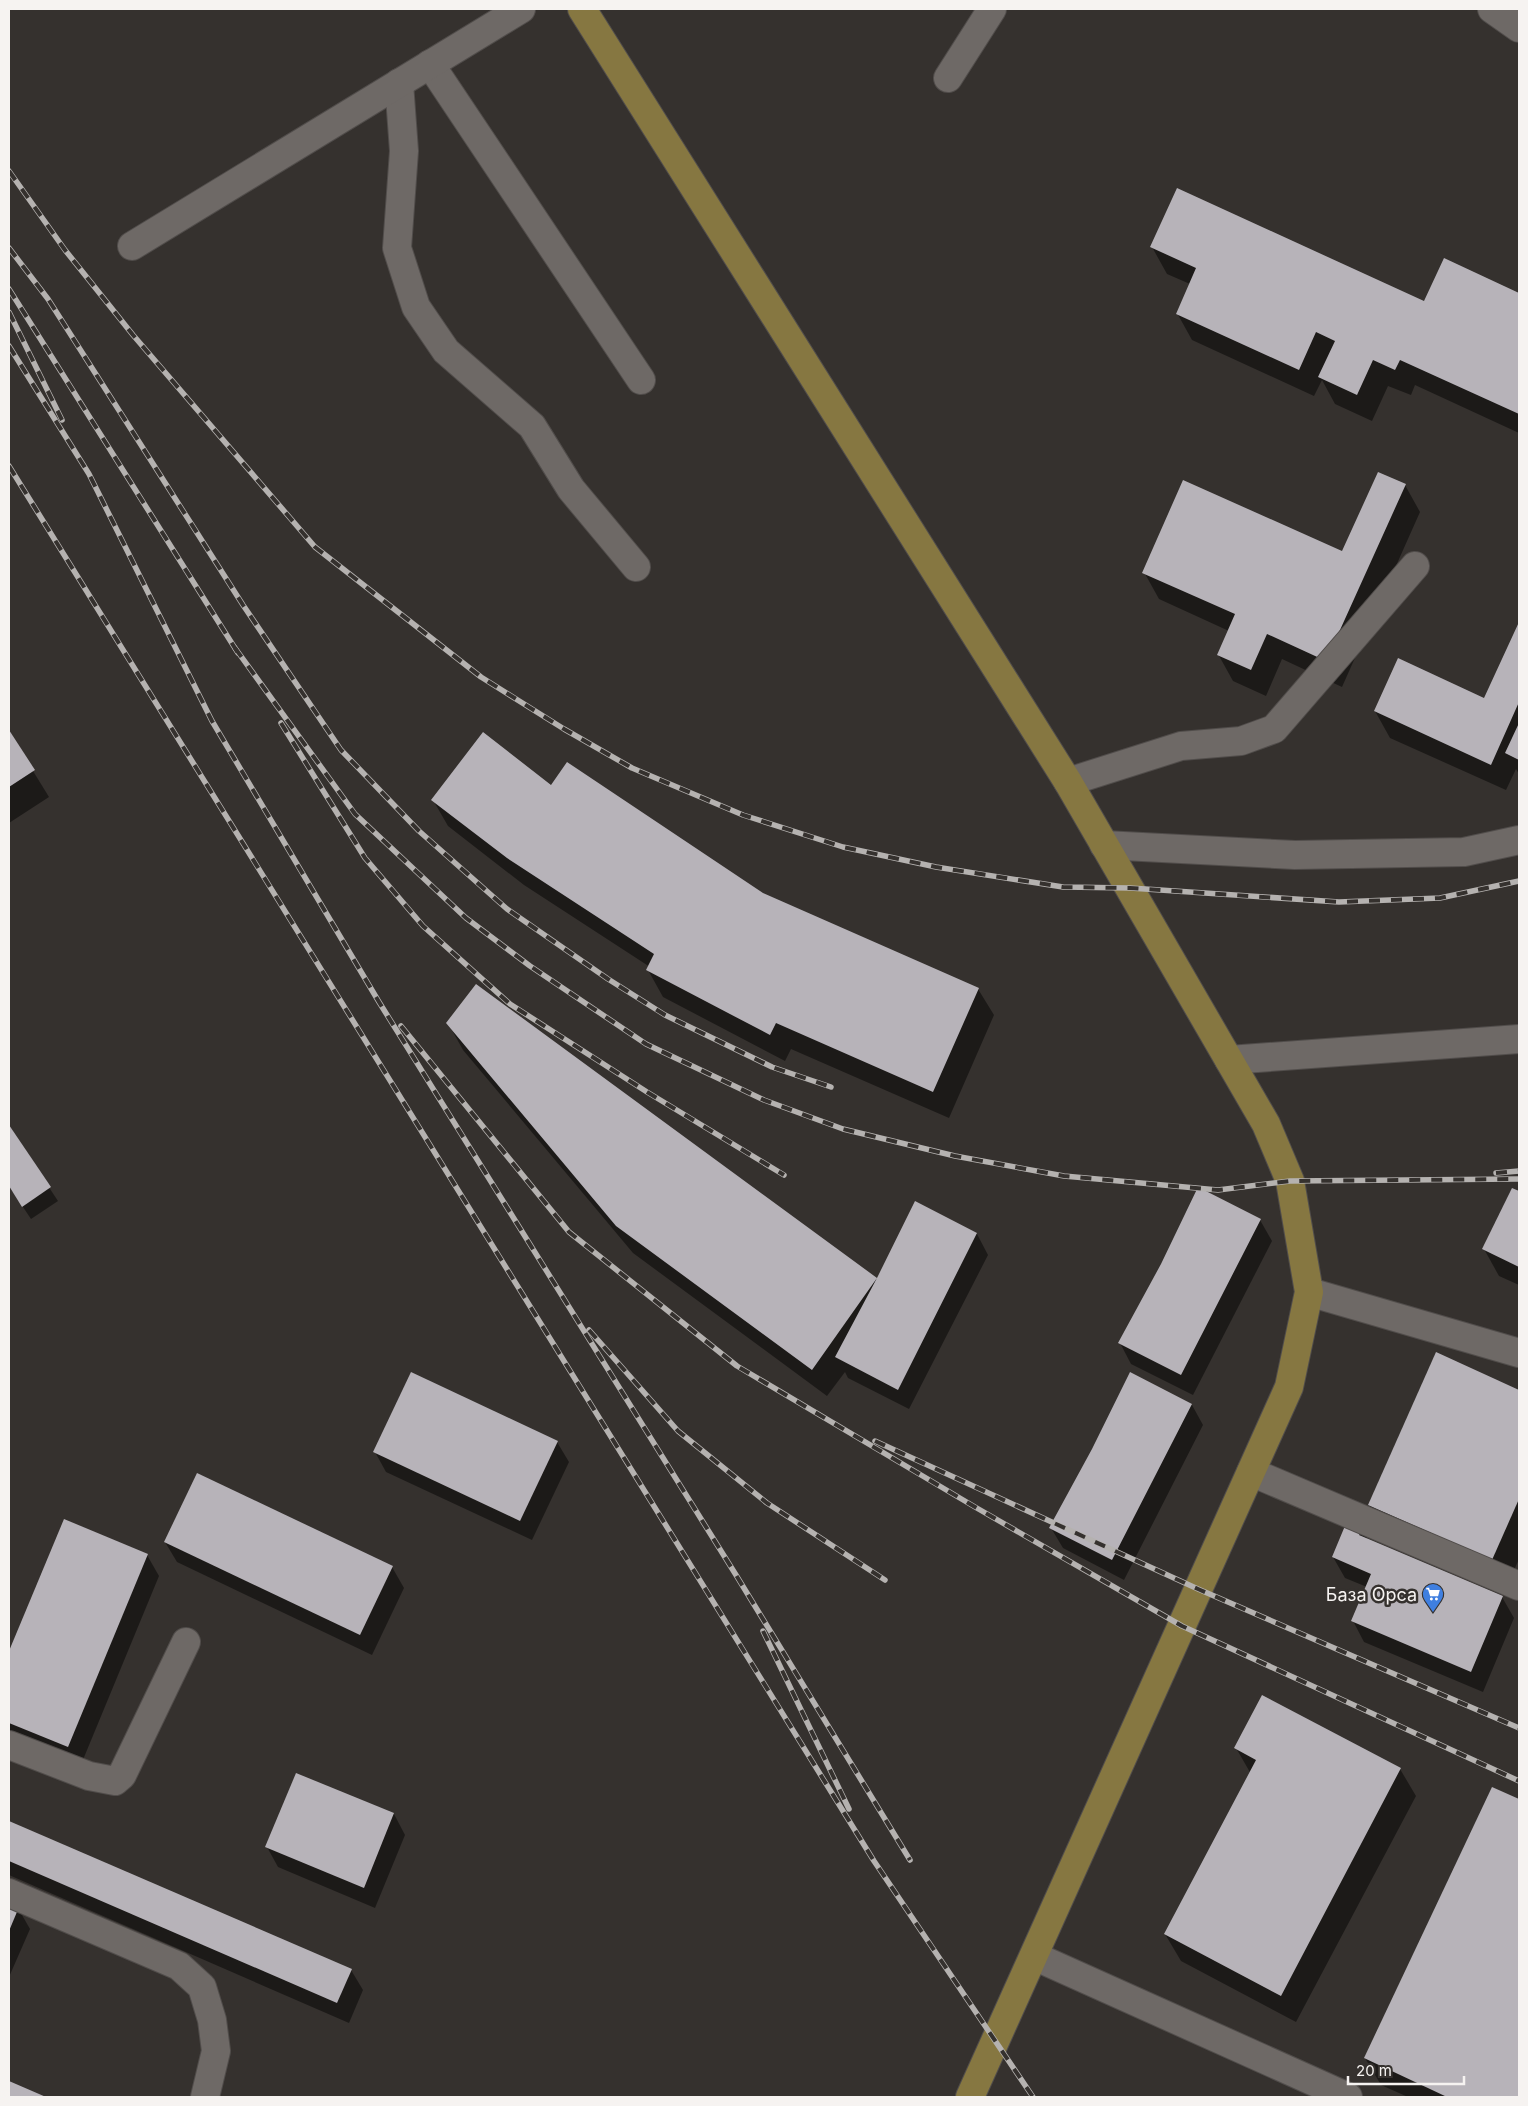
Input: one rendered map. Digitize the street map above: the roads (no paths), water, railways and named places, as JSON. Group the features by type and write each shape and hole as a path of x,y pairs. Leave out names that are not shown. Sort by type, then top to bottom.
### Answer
{"main road":[{"path":"582,9 1068,782 1266,1124 1290,1181 1309,1292 1290,1387 970,2097"}],"street":[{"path":"132,246 521,9"},
{"path":"948,78 992,9"},
{"path":"1492,9 1519,28"},
{"path":"430,64 641,380"},
{"path":"399,83 404,151 396,248 416,307 446,351 532,426 571,489 636,567"},
{"path":"1068,782 1181,746 1241,740 1274,729 1415,566"},
{"path":"1104,844 1295,854 1464,852 1519,840"},
{"path":"1228,1060 1519,1039"},
{"path":"1309,1292 1519,1353"},
{"path":"1251,1472 1519,1586"},
{"path":"9,1745 89,1776 115,1781 122,1775 186,1642"},
{"path":"9,1893 179,1966 202,1987 212,2020 216,2051 205,2097"},
{"path":"1034,1956 1348,2097"}],"railway":[{"path":"9,171 65,250 133,335 315,547 481,677 564,729 632,768 743,815 843,847 936,867 1063,887 1130,888 1339,902 1440,898 1519,881"},
{"path":"9,248 48,299 243,605 341,750 419,831 507,909 608,979 665,1015 772,1067 831,1087"},
{"path":"9,289 238,653"},
{"path":"9,312 62,420"},
{"path":"9,346 89,474 212,721 379,1002 736,1575 910,1860"},
{"path":"9,466 874,1861 1033,2097"},
{"path":"235,648 355,814 466,918 530,966 646,1044 764,1100 843,1129 955,1156 1064,1176 1218,1190 1290,1181 1519,1179"},
{"path":"281,723 365,858 423,926 510,1004 647,1092 784,1175"},
{"path":"401,1026 569,1232 737,1366 975,1507 1182,1626 1519,1781"},
{"path":"1496,1173 1519,1171"},
{"path":"589,1330 678,1431 767,1503 885,1580"},
{"path":"875,1441 1198,1589 1519,1728"},
{"path":"763,1631 849,1809"}],"place":[{"name":"База Орса","path":"1433,1613"}]}
